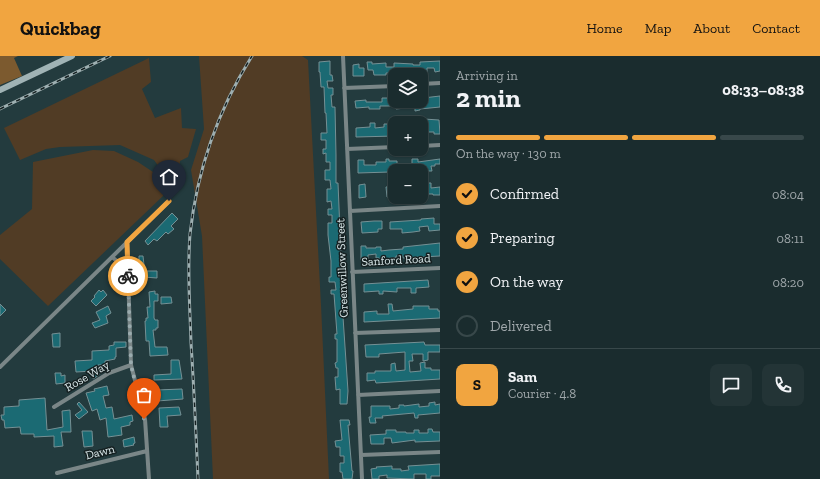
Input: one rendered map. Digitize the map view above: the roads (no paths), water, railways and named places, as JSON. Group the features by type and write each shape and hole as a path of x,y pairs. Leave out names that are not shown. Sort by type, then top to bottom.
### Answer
{"main road":[{"path":"0,90 72,56"}],"street":[{"name":"Greenwillow Street","path":"343,56 362,479"},
{"path":"428,84 440,83"},
{"path":"344,88 388,86"},
{"path":"428,146 440,145"},
{"path":"347,149 388,147"},
{"path":"0,367 169,201"},
{"path":"350,211 440,206"},
{"path":"127,242 131,365 144,419 149,479"},
{"path":"112,257 128,270"},
{"name":"Sanford Road","path":"352,272 440,268"},
{"path":"355,334 440,330"},
{"name":"Rose Way","path":"54,407 109,373 131,365"},
{"path":"358,395 440,391"},
{"name":"Dawn","path":"57,473 147,451"},
{"path":"361,455 440,452"}],"railway":[{"path":"0,109 110,56"},
{"path":"198,479 189,289 190,234 193,210 204,164 219,119 252,56"}]}
